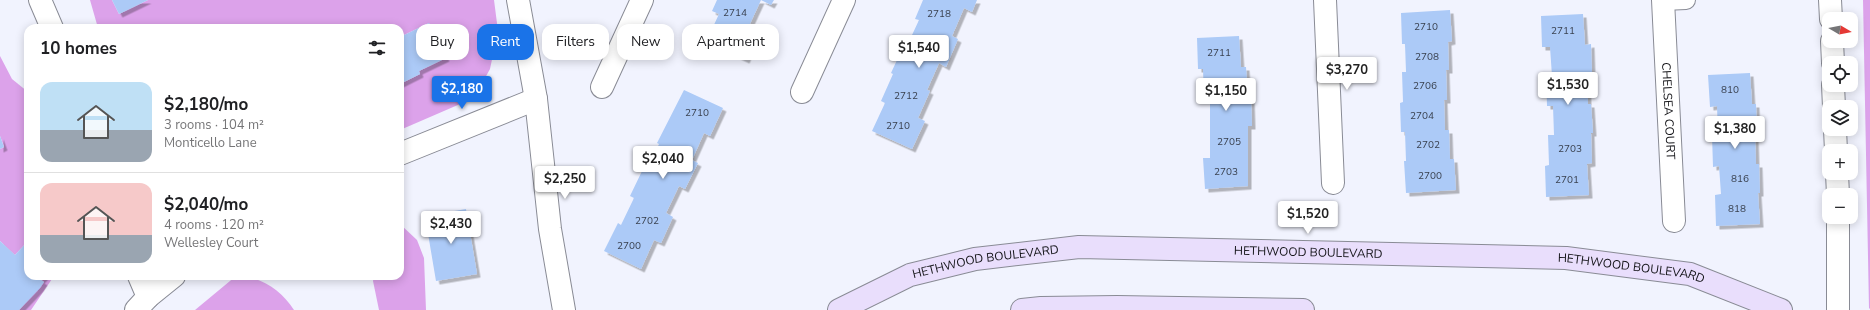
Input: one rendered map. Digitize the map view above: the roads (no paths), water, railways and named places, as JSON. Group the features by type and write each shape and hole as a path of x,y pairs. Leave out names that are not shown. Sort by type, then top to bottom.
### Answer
{"street":[{"path":"40,0 50,24"},
{"path":"518,0 536,99 550,229 564,310"},
{"path":"602,87 642,0"},
{"path":"802,92 844,0"},
{"path":"1325,0 1334,183"},
{"name":"CHELSEA COURT","path":"1663,0 1674,221"},
{"path":"1830,0 1831,12"},
{"path":"404,152 536,99"},
{"path":"1838,224 1838,310"},
{"name":"HETHWOOD BOULEVARD","path":"839,310 910,275 975,259 1079,247 1566,258 1690,274 1781,310"},
{"path":"139,280 142,304"},
{"path":"142,304 169,280"},
{"path":"1022,310 1117,306 1303,310"}],"lane":[{"name":"CHELSEA COURT","path":"1663,0 1686,0"}]}
